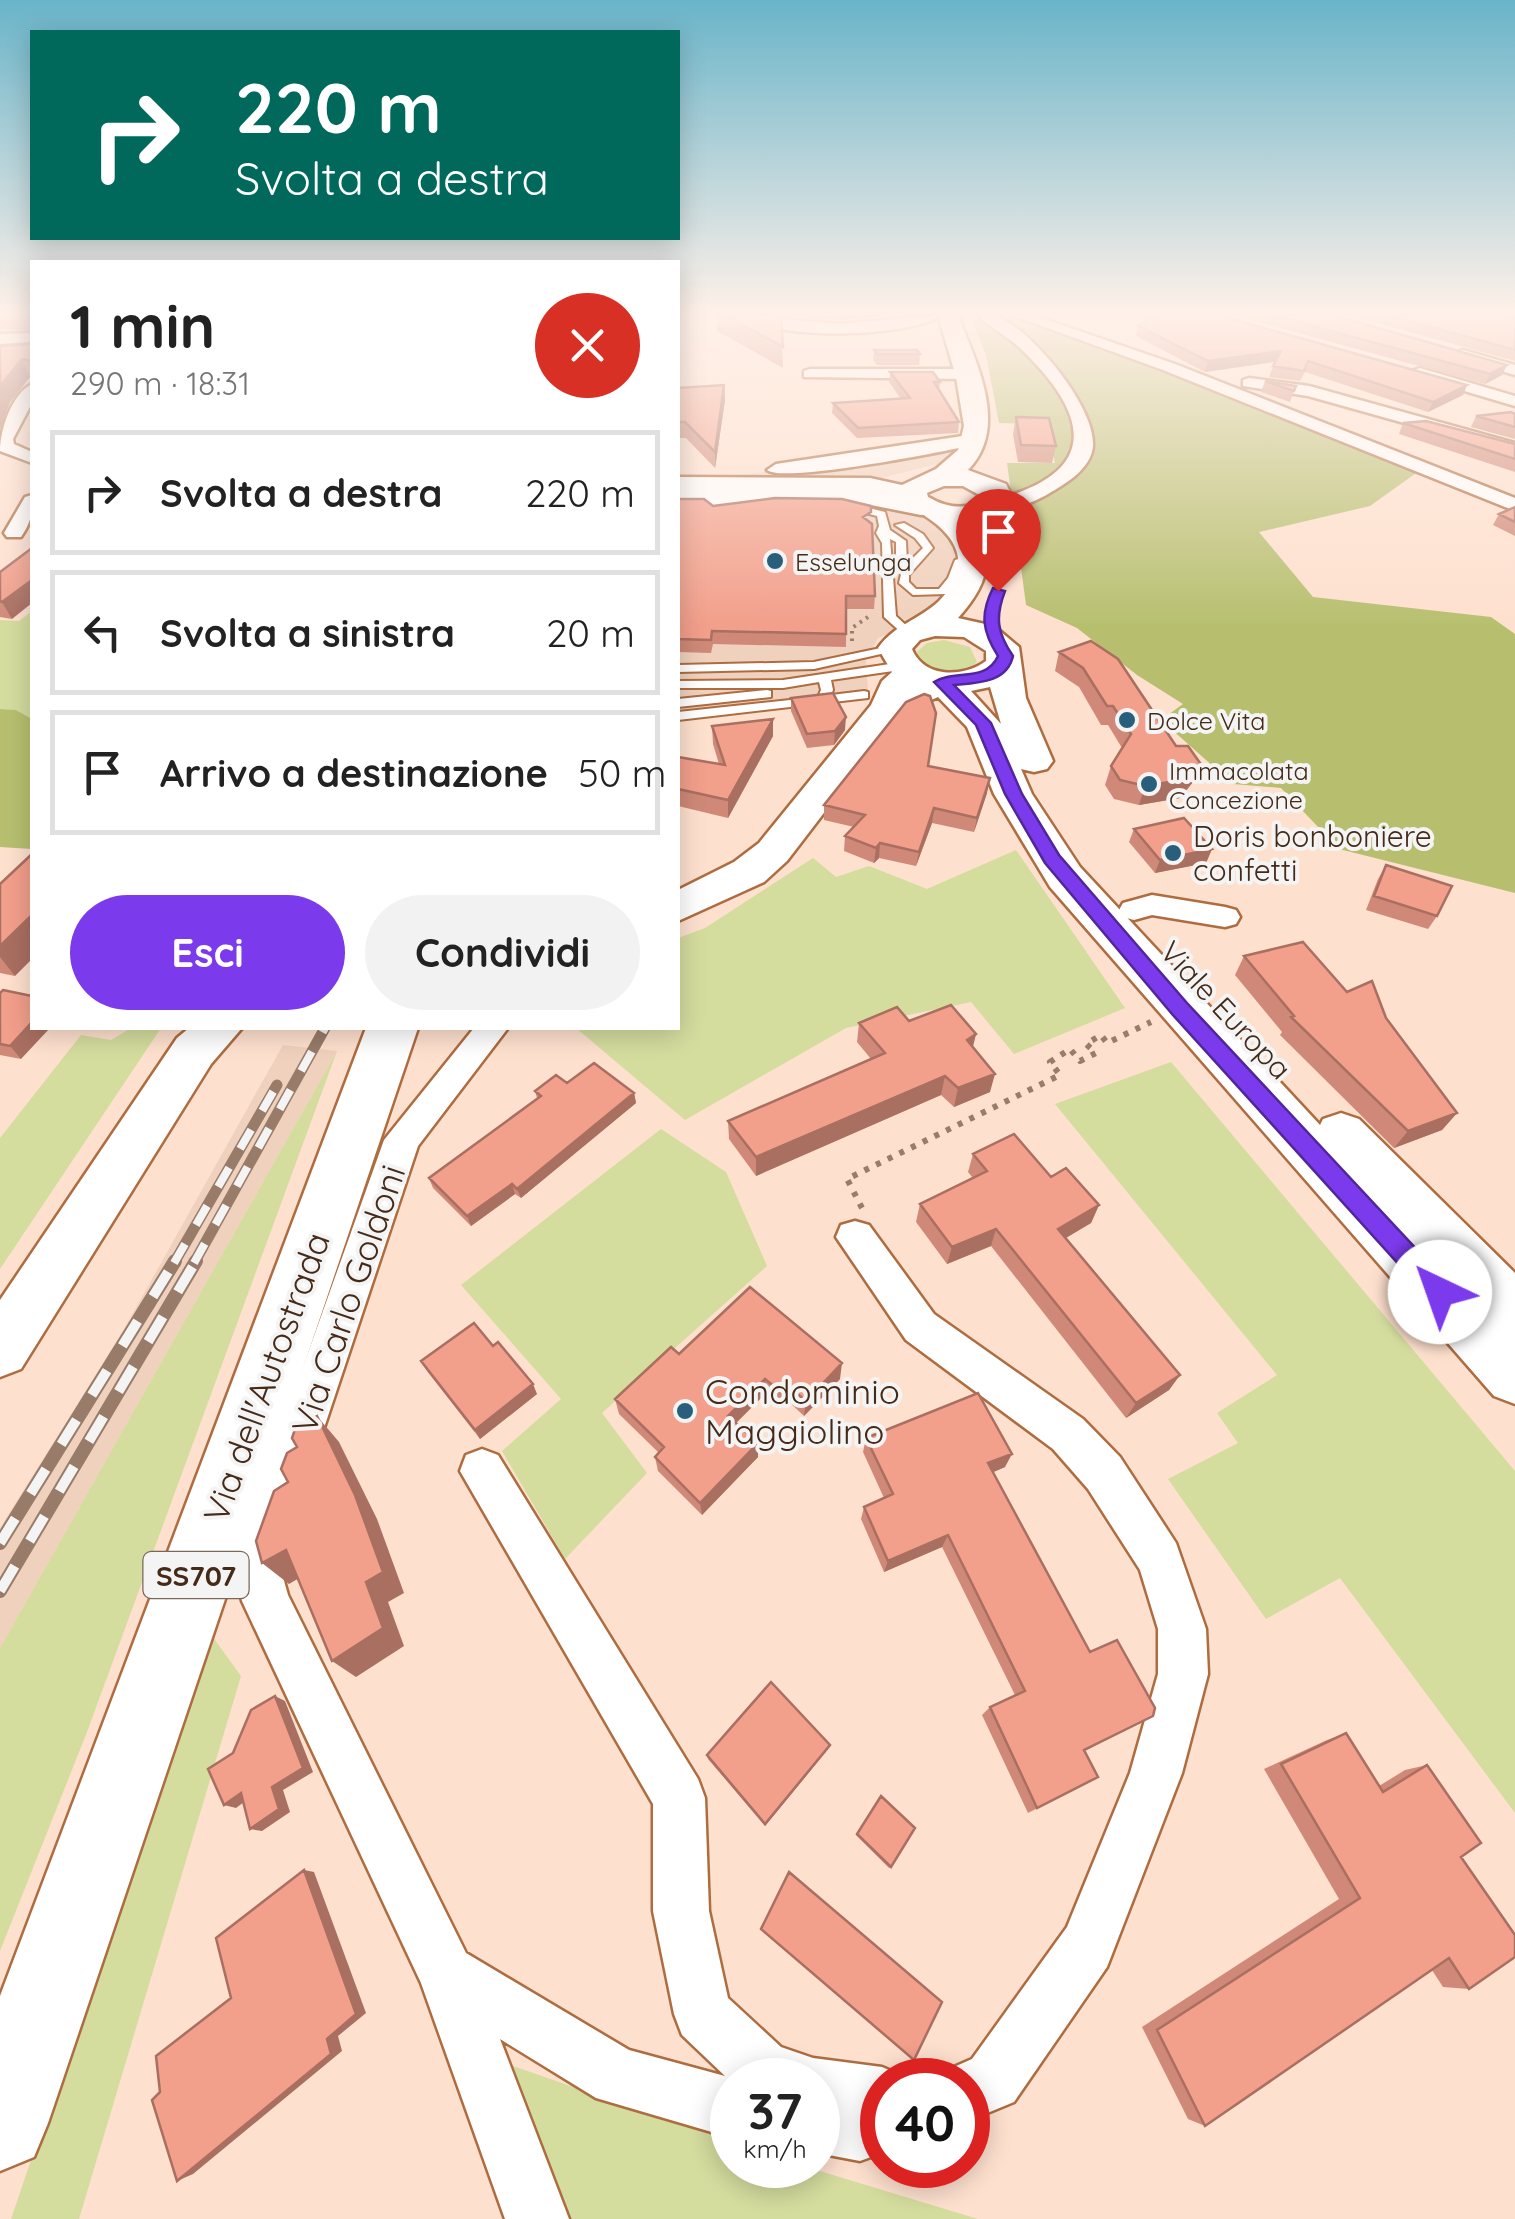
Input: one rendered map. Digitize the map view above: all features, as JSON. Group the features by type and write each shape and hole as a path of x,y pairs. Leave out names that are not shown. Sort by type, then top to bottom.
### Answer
{"highway":[{"path":"680,497 838,493 922,499"},
{"name":"Via dell'Autostrada","path":"0,2123 391,1030"}],"street":[{"path":"16,419 4,440 6,447 30,457"},
{"path":"922,499 973,445 971,419"},
{"path":"680,906 749,872 773,852 875,701 937,622 957,605 968,583 987,560 994,498 985,469 989,444 985,419"},
{"path":"680,485 852,486 922,499 955,515 994,498 1022,500 1078,464 1085,444 1078,419"},
{"path":"1298,419 1515,506"},
{"path":"1405,419 1515,449"},
{"path":"776,470 834,464 941,444 973,445"},
{"path":"922,499 958,527 987,560"},
{"path":"15,534 30,504"},
{"name":"Viale Europa","path":"991,605 989,614 1009,698 1047,791 1094,862 1134,910 1515,1312"},
{"path":"952,626 999,652 987,677 913,652 952,626"},
{"name":"Viale Europa","path":"913,652 983,723 1013,794 1052,859 1179,1008 1515,1376"},
{"path":"1134,910 1152,905 1225,917"},
{"path":"0,1350 194,1051 216,1030"},
{"name":"Via Carlo Goldoni","path":"490,1030 402,1140 256,1563 266,1601 446,1973 537,2219"},
{"path":"854,1237 920,1327 1068,1434 1104,1473 1160,1559 1182,1629 1184,1674 1156,1773 1087,1947 990,2082"},
{"path":"482,1471 680,1798 680,1911 703,2014 750,2058"},
{"path":"446,1973 617,2077 710,2102"}],"lane":[{"path":"922,499 928,544 926,553 907,570 904,583 913,592 942,592 953,579 958,562 987,560"},
{"path":"721,509 860,507 882,514 890,617 913,652"},
{"path":"886,534 900,541 901,562 907,570"},
{"path":"680,669 813,666 913,652"},
{"path":"680,680 794,682 824,678 913,652"},
{"path":"680,680 780,676 913,652"},
{"path":"779,668 784,654"},
{"path":"799,654 813,666"},
{"path":"822,700 828,690 824,678"},
{"path":"680,703 765,694 794,682"},
{"path":"680,716 822,700 875,701"}],"path":[{"path":"854,1237 870,1223 847,1179 1060,1075 1050,1062 1070,1049 1080,1061 1096,1053 1086,1044 1100,1035 1107,1043 1179,1008"}],"shaded area":[{"path":"962,440 966,449 952,460 858,484 950,528 964,547 946,610 878,638 866,660 868,691 680,710 680,480 821,467"},
{"path":"283,1045 337,1051 0,1648 0,1528 123,1331"}],"green space":[{"path":"998,419 1286,419 1419,471 1370,506 1259,532 1313,597 1491,617 1515,634 1515,893 1339,849 1281,788 1233,784 1161,720 1183,704 1137,675 1077,628 1026,605 1007,463 1055,463 1045,424 999,423"},
{"path":"30,613 30,718 16,710 0,709 0,620 19,621"},
{"path":"944,640 970,647 977,662 950,672 921,663 917,652 927,643"},
{"path":"0,709 16,710 30,718 30,849 0,847"},
{"path":"1016,850 1125,1008 1014,1054 971,1002 846,1028 685,1120 578,1030 680,1030 680,937 705,928 813,858 836,877 869,866 927,889"},
{"path":"128,1030 160,1030 0,1269 0,1138 81,1035 111,1040"},
{"path":"337,1051 87,1732 0,1951 0,1648"},
{"path":"1171,1062 1515,1471 1515,1813 1340,1578 1266,1619 1168,1479 1238,1443 1217,1413 1277,1375 1055,1104"},
{"path":"661,1129 726,1172 767,1266 602,1413 647,1473 565,1559 502,1451 561,1399 461,1285"},
{"path":"210,1633 241,1676 79,2219 11,2219"},
{"path":"476,2053 710,2134 710,2188 840,2188 840,2177 860,2183 860,2188 876,2188 978,2219 540,2219"}],"building":[{"path":"680,419 719,419 715,452"},
{"path":"849,419 957,419 959,422 858,428"},
{"path":"1016,419 1049,419 1056,446 1021,445"},
{"path":"1485,419 1515,419 1515,427"},
{"path":"1426,421 1515,444 1515,459 1403,423"},
{"name":"Esselunga","path":"775,498 842,499 871,506 871,512 863,517 872,524 875,596 846,596 846,634 712,631 711,640 680,639 680,499 704,499 713,506"},
{"path":"1515,507 1515,522 1499,514"},
{"path":"30,550 30,581 2,602 0,572"},
{"path":"1091,641 1118,659 1176,746 1188,746 1200,763 1187,779 1145,786 1120,780 1111,766 1131,734 1083,668 1059,652"},
{"path":"833,693 846,717 835,731 807,734 791,698"},
{"path":"924,694 930,696 936,713 928,766 990,778 977,818 934,808 919,852 880,843 876,848 845,836 865,815 824,805 906,702"},
{"path":"773,719 728,800 680,789 680,757 725,765 712,726"},
{"path":"1184,818 1212,849 1160,860 1134,829"},
{"path":"30,856 30,917 0,946 0,884"},
{"path":"1386,865 1452,886 1437,916 1374,896"},
{"path":"1303,942 1347,992 1372,981 1386,1018 1457,1113 1408,1131 1291,1017 1294,1016 1244,956"},
{"path":"3,990 30,996 30,1024 10,1046 0,1044"},
{"path":"951,1005 976,1034 967,1040 995,1074 958,1088 945,1076 756,1157 728,1121 885,1053 859,1023 897,1007 909,1021"},
{"path":"594,1063 634,1093 517,1189 512,1184 467,1216 429,1178 541,1096 535,1091 556,1075 567,1083"},
{"path":"1014,1134 1051,1177 1066,1168 1099,1205 1058,1229 1180,1375 1136,1403 996,1229 952,1247 920,1204 987,1171 973,1154"},
{"name":"Condominio Maggiolino","path":"750,1287 842,1363 806,1401 788,1386 782,1393 765,1379 728,1416 758,1443 700,1503 655,1457 664,1447 615,1399 671,1347 679,1354"},
{"path":"474,1323 493,1346 498,1342 533,1384 475,1430 421,1361"},
{"path":"978,1393 1012,1454 988,1463 1090,1652 1117,1640 1155,1708 1153,1716 1084,1750 1098,1777 1037,1808 990,1707 1025,1691 948,1535 888,1561 864,1507 893,1494 866,1438"},
{"path":"317,1416 355,1495 383,1572 366,1582 383,1628 332,1661 286,1550 262,1563 256,1541 274,1491 288,1482 281,1469 287,1453 297,1447 292,1438 295,1429"},
{"path":"771,1682 830,1745 765,1824 707,1755"},
{"path":"275,1696 303,1768 272,1787 279,1809 250,1829 241,1793 224,1805 208,1769 233,1753 251,1710"},
{"path":"1346,1733 1383,1792 1427,1765 1481,1843 1461,1857 1515,1935 1515,1957 1469,1989 1449,1958 1205,2126 1157,2030 1360,1898 1281,1764"},
{"path":"881,1796 915,1828 891,1867 857,1834"},
{"path":"304,1870 356,2014 327,2039 331,2054 177,2181 152,2100 160,2092 156,2056 231,1998 216,1938"},
{"path":"789,1872 942,2002 915,2058 912,2058 761,1929"}],"railway":[{"path":"194,1263 324,1030"},
{"path":"174,1263 277,1085"},
{"path":"0,1543 175,1261"},
{"path":"0,1591 196,1261"}],"place":[{"name":"Esselunga","path":"775,561"},
{"name":"Dolce Vita","path":"1127,720"},
{"name":"Immacolata Concezione","path":"1149,784"},
{"name":"Doris bonboniere confetti","path":"1173,853"},
{"name":"Condominio Maggiolino","path":"685,1411"}],"route":[{"path":"998,591 989,614 994,640 1005,656 1004,664 997,672 974,681 942,682 974,711 989,732 1013,794 1052,859 1116,938 1440,1292"}]}
